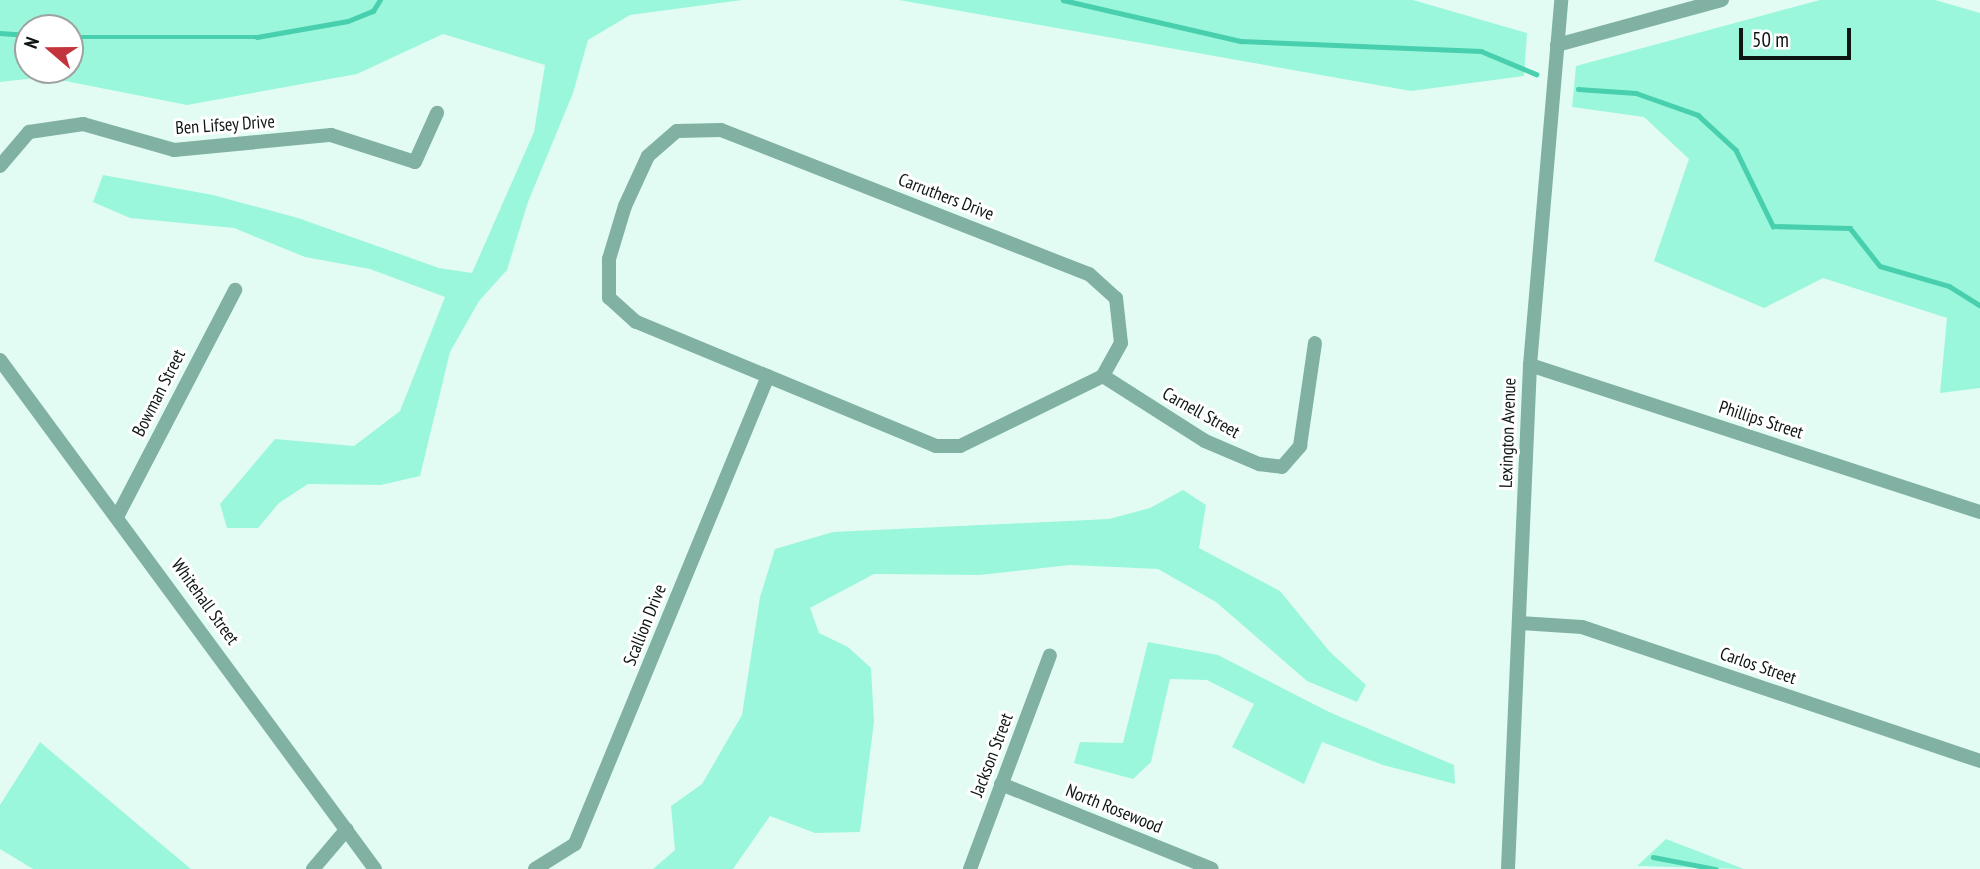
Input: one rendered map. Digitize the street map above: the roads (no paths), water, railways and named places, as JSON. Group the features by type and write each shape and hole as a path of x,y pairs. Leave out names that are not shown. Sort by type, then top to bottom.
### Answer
{"street":[{"name":"Lexington Avenue","path":"1508,869 1530,365 1561,0"},
{"path":"1558,45 1722,0"},
{"name":"Ben Lifsey Drive","path":"0,166 29,132 83,124 174,150 331,135 415,162 437,113"},
{"name":"Carruthers Drive","path":"721,130 1089,274 1116,298 1121,343 1103,376 960,446 936,446 768,376 636,322 609,298 609,259 625,206 648,156 677,131 721,130"},
{"name":"Bowman Street","path":"118,515 235,290"},
{"name":"Carnell Street","path":"1103,376 1205,441 1259,464 1282,467 1300,446 1315,343"},
{"name":"Whitehall Street","path":"0,360 118,515 375,869"},
{"name":"Phillips Street","path":"1530,365 1980,512"},
{"name":"Scallion Drive","path":"535,869 575,844 768,376"},
{"name":"Carlos Street","path":"1520,623 1582,627 1980,761"},
{"name":"Jackson Street","path":"970,869 1051,655"},
{"name":"North Rosewood","path":"1001,784 1212,869"},
{"path":"313,869 347,829"}],"waterway":[{"path":"84,37 257,37 348,21 373,11 380,0"},
{"path":"1063,0 1241,41 1481,51 1536,74"},
{"path":"0,33 14,34"},
{"path":"1578,89 1636,93 1698,115 1736,150 1773,226 1850,228 1880,266 1949,286 1980,305"},
{"path":"1653,857 1716,869"}]}
